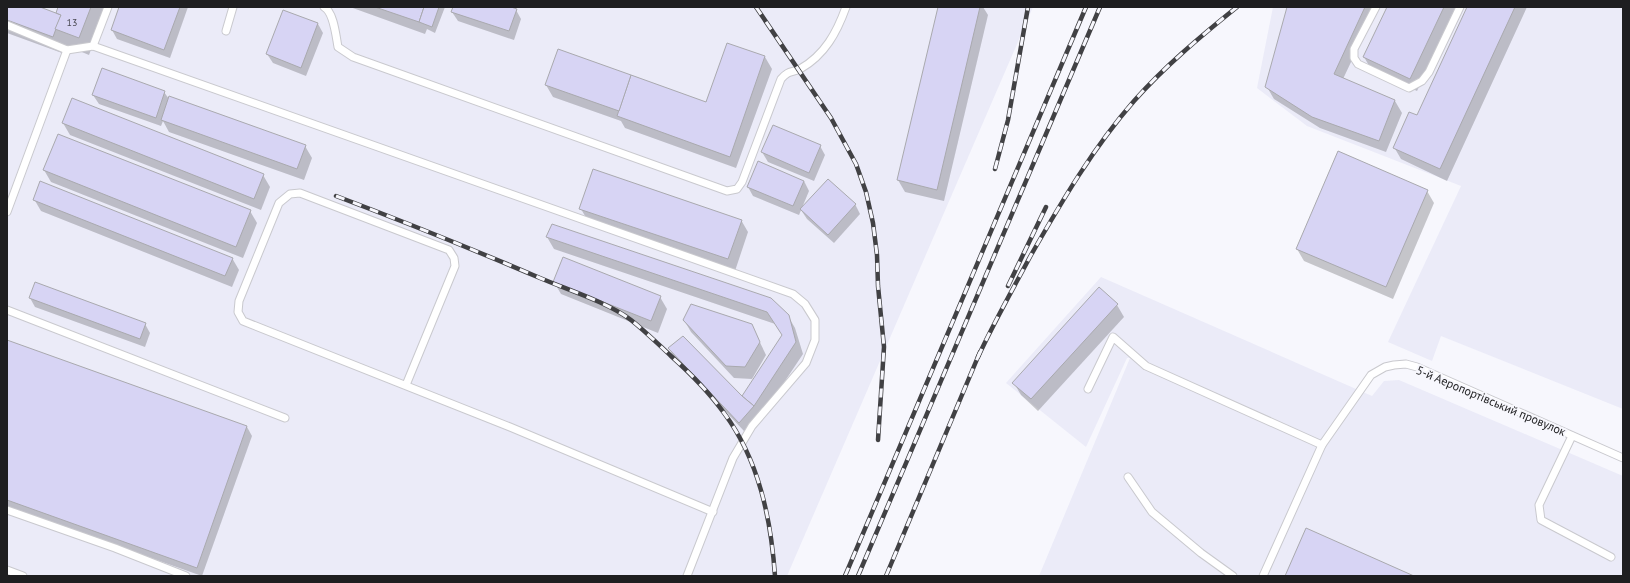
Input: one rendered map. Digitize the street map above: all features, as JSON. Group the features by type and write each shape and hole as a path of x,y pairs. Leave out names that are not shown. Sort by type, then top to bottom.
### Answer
{"lane":[{"path":"93,46 108,7"},
{"path":"226,31 234,7"},
{"path":"324,7 327,8 333,21 338,47 353,57 727,191 737,188 742,182 781,79 787,72 799,69 822,52 839,28 846,7"},
{"path":"1376,7 1354,50 1354,58 1358,64 1409,88 1422,81 1429,72 1460,7"},
{"path":"7,25 67,50 93,46 793,294 805,304 815,320 815,340 806,363 752,426 733,458 687,576"},
{"path":"7,212 67,50"},
{"path":"406,385 455,266 454,258 449,250 300,193 290,194 279,203 239,301 238,312 244,321 510,427 713,512"},
{"path":"7,310 285,418"},
{"path":"1088,389 1113,337 1146,366 1322,445"},
{"name":"5-й Аеропортівський провулок","path":"1263,576 1322,445 1371,375 1386,367 1406,364 1417,368 1623,458"},
{"path":"1572,436 1539,505 1541,520 1612,557"},
{"path":"1128,477 1152,512 1201,553 1233,576"},
{"path":"7,510 115,548 186,576"},
{"path":"7,570 23,576"}],"shaded area":[{"path":"7,7 1033,7 787,576 7,576"},
{"path":"1273,7 1623,7 1623,409 1441,336 1432,361 1388,342 1461,186 1307,126 1257,88"},
{"path":"1101,277 1372,396 1384,381 1399,380 1623,476 1623,576 1039,576 1130,358 1127,358 1086,447 1006,383"}],"building":[{"path":"7,7 40,7 61,15 53,37 7,20"},
{"path":"58,7 91,7 79,38 55,29 61,15 56,13"},
{"path":"119,7 180,7 164,50 111,30"},
{"path":"375,7 424,7 419,22"},
{"path":"424,7 439,7 432,27 419,22"},
{"path":"453,7 511,7 517,9 509,31 451,12"},
{"path":"938,7 980,7 937,190 897,180"},
{"path":"1287,7 1365,7 1334,74 1395,100 1379,141 1312,117 1265,87"},
{"path":"1387,7 1444,7 1410,79 1363,57"},
{"path":"1467,7 1515,7 1440,169 1393,148 1409,112 1417,115"},
{"path":"283,10 318,23 301,68 266,54"},
{"path":"727,43 765,56 730,157 617,116 631,75 706,102"},
{"path":"558,49 631,75 619,111 545,85"},
{"path":"102,68 165,91 156,118 92,95"},
{"path":"169,96 306,145 297,169 161,120"},
{"path":"72,98 264,174 254,199 62,123"},
{"path":"773,125 821,145 809,173 761,152"},
{"path":"58,134 251,210 236,247 43,170"},
{"path":"1338,151 1428,190 1386,287 1296,249"},
{"path":"758,161 804,181 793,206 747,187"},
{"path":"593,169 742,220 728,259 579,209"},
{"path":"828,179 856,204 828,235 800,209"},
{"path":"40,181 233,258 225,276 33,200"},
{"path":"552,224 771,298 789,315 796,342 754,406 742,396 782,335 767,312 546,237"},
{"path":"563,257 661,296 651,321 553,282"},
{"path":"35,282 146,323 140,339 29,298"},
{"path":"1099,287 1118,304 1031,399 1012,383"},
{"path":"691,304 752,324 760,342 745,367 726,366 683,320"},
{"path":"683,336 742,396 754,406 739,423 668,348"},
{"path":"7,340 247,426 197,568 7,500"},
{"path":"1306,528 1414,576 1285,576"}],"railway":[{"path":"756,7 831,118 856,164 866,192 873,223 877,255 878,286 884,347 878,440"},
{"path":"995,169 1008,120 1028,7"},
{"path":"845,576 1086,7"},
{"path":"858,576 1100,7"},
{"path":"978,357 990,331 1031,255 1066,195 1105,137 1134,101 1158,76 1197,40 1237,7"},
{"path":"336,196 599,302 631,320 699,383 718,405 736,431 746,450 761,491 770,533 775,576"},
{"path":"1008,286 1046,207"},
{"path":"886,576 980,352"}]}
